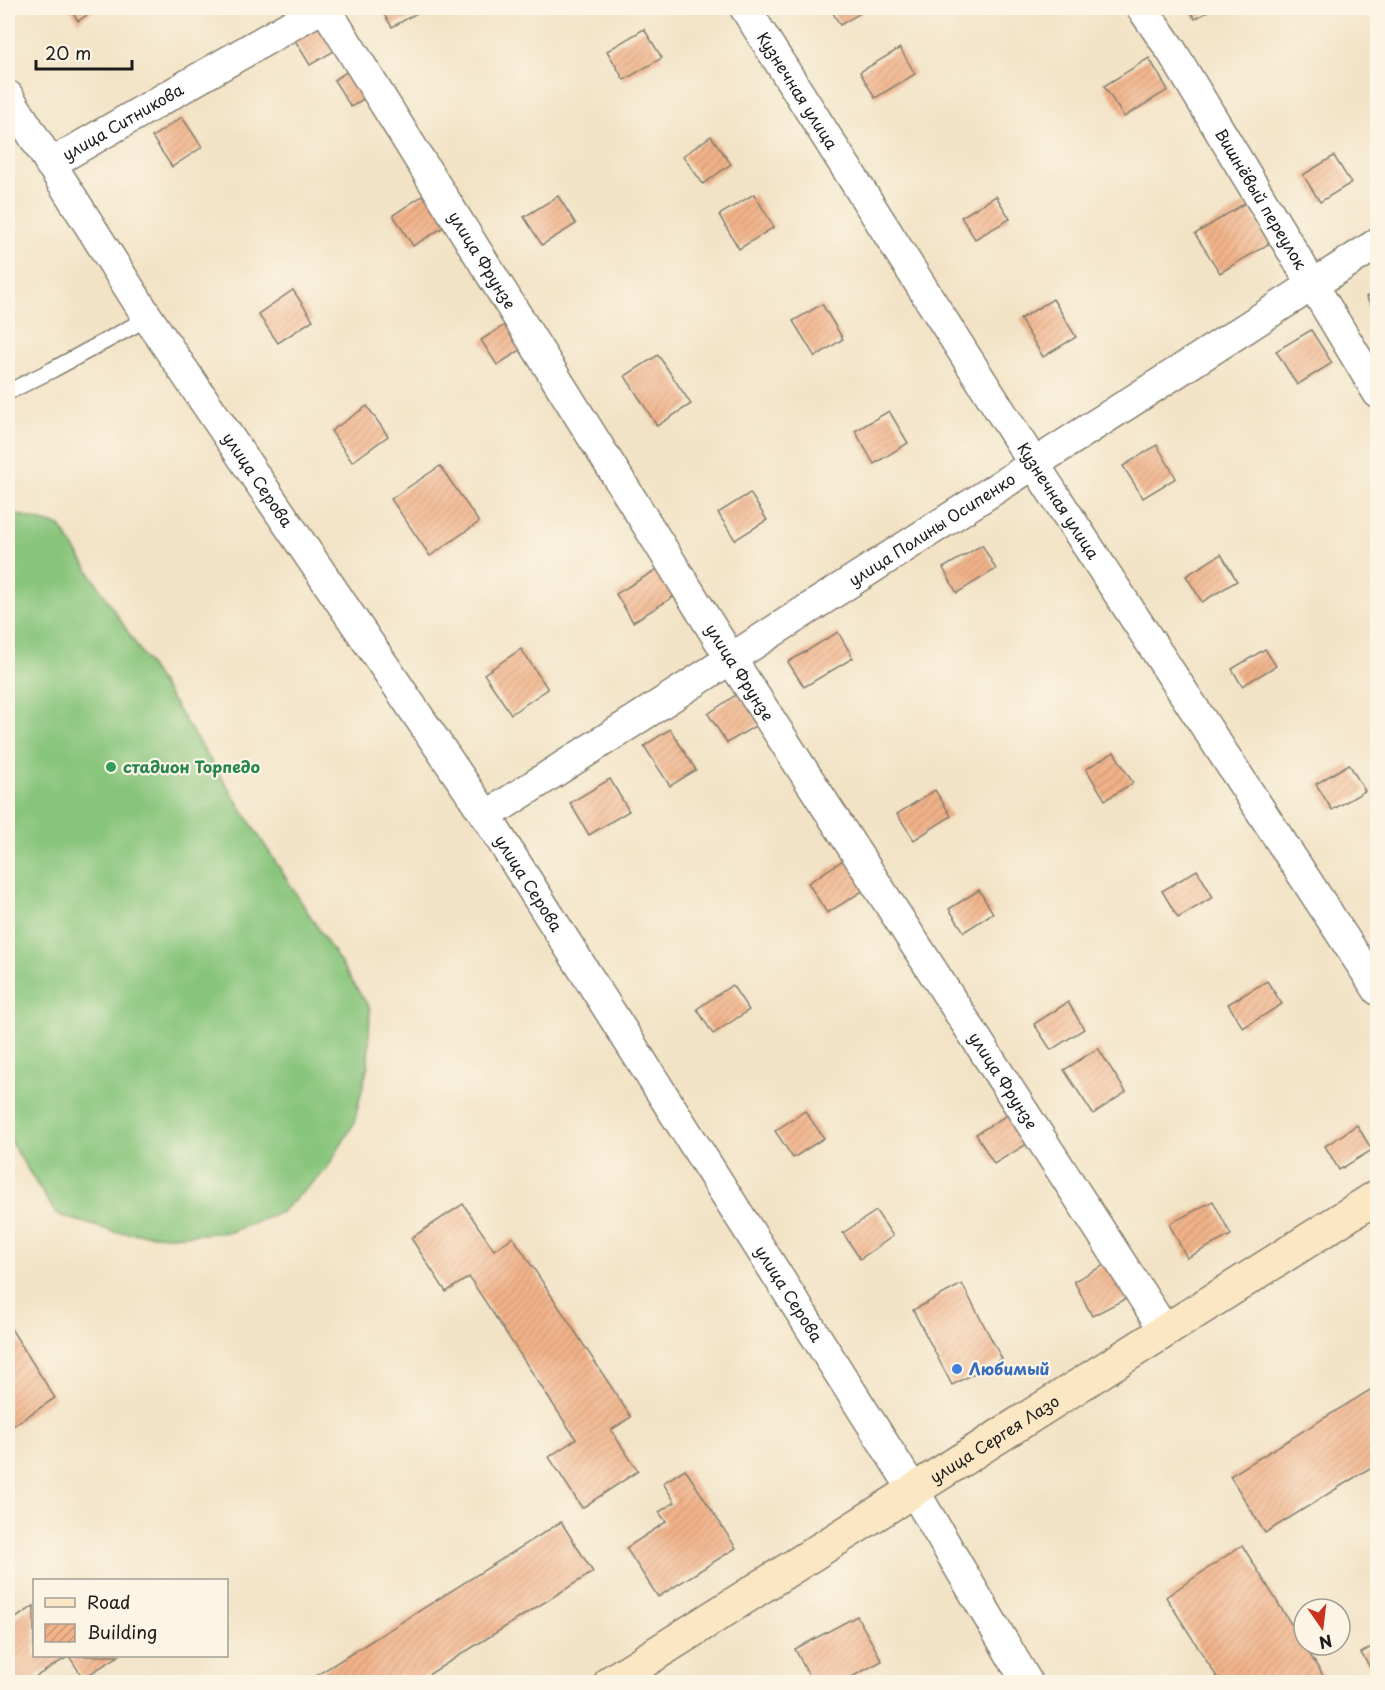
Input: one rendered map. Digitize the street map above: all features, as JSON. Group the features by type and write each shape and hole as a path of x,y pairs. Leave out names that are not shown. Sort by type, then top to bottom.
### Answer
{"main road":[{"name":"улица Сергея Лазо","path":"611,1683 1377,1196"}],"street":[{"name":"улица Ситникова","path":"50,164 323,8"},
{"name":"улица Фрунзе","path":"323,8 731,658 1165,1331"},
{"name":"Кузнечная улица","path":"745,8 1034,464 1377,990"},
{"name":"Вишнёвый переулок","path":"1142,8 1171,50 1377,393"},
{"name":"улица Серова","path":"8,96 148,318 486,816 914,1491 1027,1683"},
{"name":"улица Полины Осипенко","path":"486,816 1377,243"}],"lane":[{"path":"8,392 148,318"}],"green space":[{"name":"стадион Торпедо","path":"8,512 60,526 370,1009 368,1065 354,1123 326,1170 281,1212 230,1232 169,1236 115,1232 56,1214 8,1138"}],"building":[{"path":"69,8 98,8 78,21"},
{"path":"380,8 426,8 392,27"},
{"path":"830,8 869,8 840,25"},
{"path":"1188,8 1214,8 1195,19"},
{"path":"325,19 341,47 310,65 293,37"},
{"path":"644,29 662,58 624,80 607,51"},
{"path":"900,48 915,74 875,98 860,72"},
{"path":"1149,58 1168,90 1124,117 1104,86"},
{"path":"365,60 382,87 351,107 334,80"},
{"path":"182,117 202,147 172,167 152,137"},
{"path":"711,136 731,164 703,184 683,156"},
{"path":"1334,156 1351,183 1320,202 1303,175"},
{"path":"431,190 452,222 413,246 393,215"},
{"path":"754,194 774,227 739,249 719,215"},
{"path":"558,196 576,224 542,245 524,217"},
{"path":"996,196 1010,219 975,239 961,217"},
{"path":"1245,203 1270,243 1220,273 1195,234"},
{"path":"293,290 313,320 278,343 258,314"},
{"path":"1378,290 1378,316 1366,297"},
{"path":"1053,299 1076,337 1043,357 1020,319"},
{"path":"822,304 843,339 815,357 793,321"},
{"path":"514,319 530,344 497,365 481,340"},
{"path":"1311,330 1332,363 1297,385 1276,351"},
{"path":"658,355 691,404 657,426 625,376"},
{"path":"367,406 388,436 352,462 331,431"},
{"path":"889,411 908,443 874,464 855,431"},
{"path":"1157,445 1176,478 1143,498 1123,466"},
{"path":"440,466 479,522 430,556 391,499"},
{"path":"750,493 767,520 735,540 718,513"},
{"path":"982,545 996,569 957,593 943,568"},
{"path":"1221,554 1237,581 1202,602 1186,576"},
{"path":"659,568 675,596 633,622 616,594"},
{"path":"838,632 853,658 804,687 788,662"},
{"path":"521,649 548,689 511,714 484,674"},
{"path":"1265,649 1276,666 1242,686 1232,669"},
{"path":"740,692 760,723 727,743 708,714"},
{"path":"670,729 696,770 670,786 644,746"},
{"path":"1114,752 1133,783 1105,800 1086,769"},
{"path":"1349,764 1365,791 1332,810 1316,784"},
{"path":"610,779 629,811 589,835 570,803"},
{"path":"935,790 951,816 914,840 897,814"},
{"path":"846,858 866,889 827,913 808,883"},
{"path":"1197,870 1213,897 1178,918 1162,891"},
{"path":"979,890 993,913 964,932 949,909"},
{"path":"1267,981 1282,1004 1243,1028 1228,1004"},
{"path":"732,985 749,1010 713,1034 697,1009"},
{"path":"1068,1002 1084,1029 1051,1050 1034,1024"},
{"path":"1098,1048 1126,1092 1093,1114 1064,1070"},
{"path":"805,1111 824,1138 793,1158 775,1131"},
{"path":"1012,1112 1030,1142 994,1164 976,1134"},
{"path":"1357,1125 1372,1150 1339,1170 1325,1146"},
{"path":"1213,1201 1231,1235 1187,1258 1169,1224"},
{"path":"463,1204 494,1250 513,1237 631,1417 611,1430 638,1471 582,1508 549,1457 576,1439 469,1277 446,1292 411,1238"},
{"path":"876,1211 893,1236 860,1259 843,1233"},
{"path":"1112,1261 1131,1296 1092,1316 1074,1281"},
{"path":"962,1284 1002,1359 952,1385 913,1310"},
{"path":"8,1324 55,1398 8,1429"},
{"path":"1378,1385 1378,1463 1265,1533 1230,1476"},
{"path":"685,1469 736,1548 658,1597 626,1548 666,1522 659,1512 675,1502 663,1483"},
{"path":"561,1522 593,1572 417,1682 306,1682"},
{"path":"1242,1545 1292,1626 1292,1657 1311,1657 1327,1682 1220,1682 1166,1597"},
{"path":"33,1607 33,1657 67,1657 27,1682 8,1682 8,1623"},
{"path":"857,1616 882,1661 842,1682 812,1682 795,1649"},
{"path":"1378,1643 1378,1680 1361,1653"},
{"path":"70,1657 117,1657 83,1678"}],"place":[{"name":"стадион Торпедо","path":"111,767"},
{"name":"Любимый","path":"957,1369"}]}
